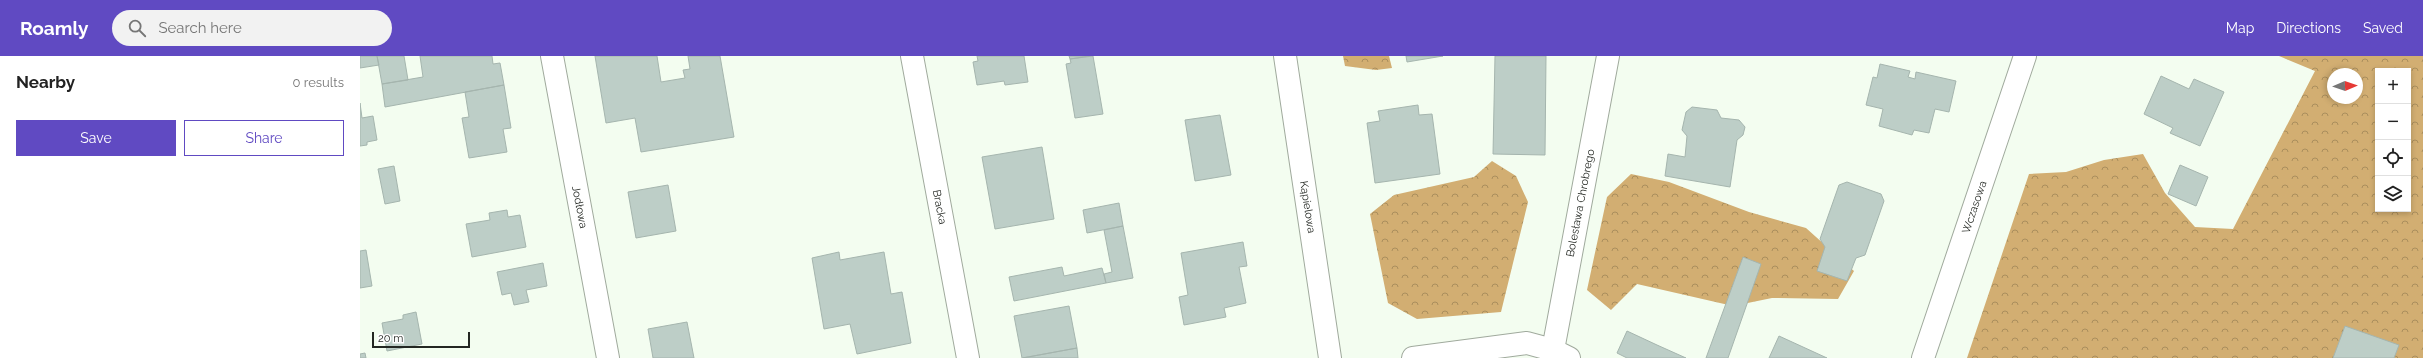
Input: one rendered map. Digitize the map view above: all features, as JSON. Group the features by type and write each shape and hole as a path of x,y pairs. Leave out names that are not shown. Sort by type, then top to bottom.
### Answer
{"street":[{"name":"Jodłowa","path":"552,56 608,358"},
{"name":"Bracka","path":"912,56 968,358"},
{"name":"Kąpielowa","path":"1285,56 1330,358"},
{"name":"Bolesława Chrobrego","path":"1561,354 1608,56"},
{"name":"Wczasowa","path":"1923,358 2025,56"},
{"path":"1413,358 1528,351 1561,354"}],"green space":[{"path":"1343,56 1389,56 1392,68 1376,70 1345,66"},
{"path":"2279,56 2423,56 2423,358 1967,358 2029,174 2066,172 2104,160 2143,154 2165,193 2195,227 2233,229 2315,71"},
{"path":"1492,161 1516,176 1528,202 1501,312 1417,319 1388,303 1370,214 1394,195 1474,177"},
{"path":"1631,174 1669,182 1749,212 1806,228 1854,271 1838,299 1772,298 1733,306 1637,284 1611,310 1587,290 1607,197"}],"building":[{"path":"360,56 377,56 379,65 360,68"},
{"path":"377,56 404,56 408,80 382,84"},
{"path":"420,56 492,56 493,64 500,63 504,85 385,107 382,84 423,77"},
{"path":"595,56 657,56 661,82 685,78 683,70 690,69 688,56 720,56 734,137 641,152 635,118 606,123"},
{"path":"977,56 1024,56 1028,82 1005,85 1004,81 977,85 973,62 978,61"},
{"path":"1069,56 1089,56 1070,59"},
{"path":"1093,56 1103,114 1075,118 1066,64 1071,63 1070,59"},
{"path":"1406,56 1443,56 1407,62"},
{"path":"1495,56 1546,56 1545,155 1493,154"},
{"path":"1880,64 1910,71 1908,77 1915,79 1916,72 1956,81 1949,112 1935,109 1929,133 1914,130 1912,135 1879,126 1883,109 1866,105 1873,77 1877,78"},
{"path":"2161,76 2189,89 2194,79 2224,92 2200,146 2170,133 2173,128 2144,114"},
{"path":"504,85 511,128 503,129 507,152 469,158 462,118 469,117 465,92"},
{"path":"360,103 362,118 373,116 377,140 367,142 367,145 360,146"},
{"path":"1418,105 1419,115 1432,114 1440,174 1375,183 1367,123 1380,121 1378,111"},
{"path":"1692,107 1717,110 1721,118 1739,120 1745,127 1743,135 1737,140 1730,187 1665,176 1668,154 1685,157 1687,136 1682,130 1686,112"},
{"path":"1220,115 1231,175 1195,181 1185,120"},
{"path":"1042,147 1054,219 995,229 982,157"},
{"path":"2180,165 2208,177 2196,206 2168,194"},
{"path":"394,166 400,201 385,204 378,169"},
{"path":"1847,182 1881,194 1884,201 1865,255 1856,258 1847,281 1817,271 1825,247 1820,239 1839,185"},
{"path":"668,185 676,231 636,238 628,192"},
{"path":"1119,203 1123,226 1087,233 1083,210"},
{"path":"507,210 508,217 520,215 526,247 472,257 466,224 490,220 489,213"},
{"path":"1123,226 1133,278 1106,283 1104,274 1112,272 1104,230"},
{"path":"1243,242 1247,266 1239,267 1246,303 1224,308 1226,317 1184,325 1179,297 1188,295 1181,253"},
{"path":"366,250 372,286 360,288 360,251"},
{"path":"839,252 840,260 884,252 891,294 902,292 911,343 857,354 850,324 824,329 812,258"},
{"path":"1743,257 1761,264 1728,358 1706,358"},
{"path":"543,263 547,286 526,290 529,302 514,305 511,293 502,295 497,272"},
{"path":"1062,267 1064,276 1102,268 1106,283 1014,301 1009,277"},
{"path":"1069,306 1077,348 1022,358 1014,316"},
{"path":"416,312 422,344 387,351 382,323 403,319 403,315"},
{"path":"687,322 694,358 653,358 648,329"},
{"path":"2345,326 2399,345 2394,358 2333,358"},
{"path":"1627,331 1686,358 1627,358 1617,353"},
{"path":"1779,336 1827,358 1769,358"},
{"path":"1077,348 1078,358 1023,358"},
{"path":"365,353 366,358 360,358 360,354"}]}
